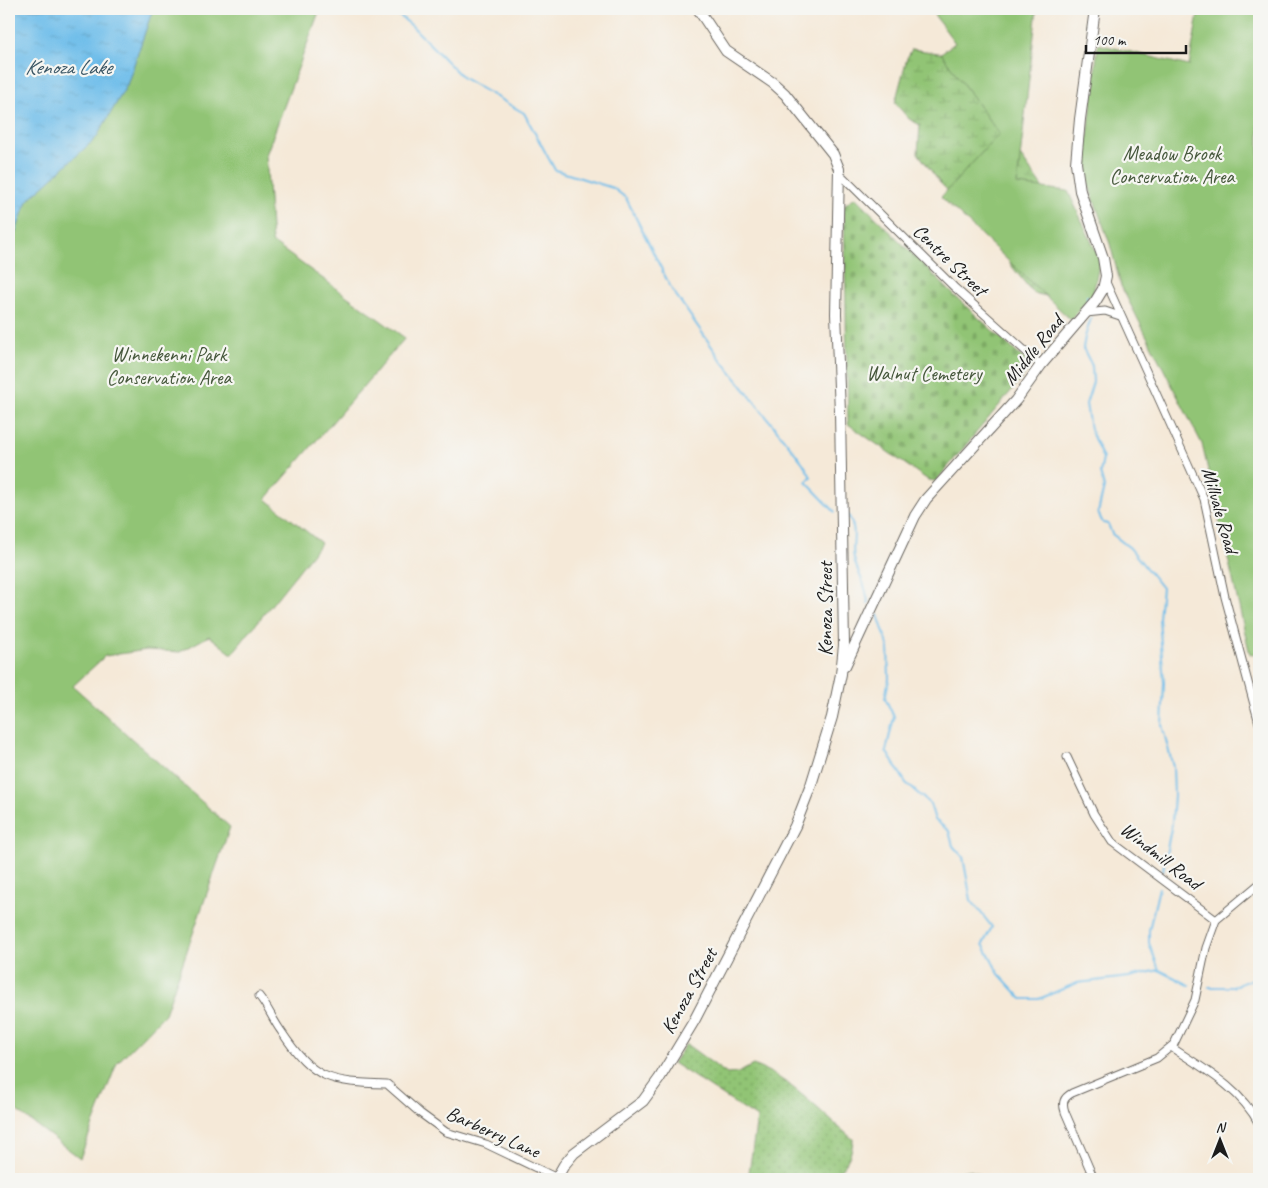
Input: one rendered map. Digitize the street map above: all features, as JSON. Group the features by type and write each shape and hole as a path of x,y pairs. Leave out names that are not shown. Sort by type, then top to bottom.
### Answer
{"street":[{"name":"Kenoza Street","path":"556,1179 574,1153 643,1101 694,1021 756,904 802,810 832,717 841,674 844,644 842,478 836,314 840,173 833,154 785,94 773,83 726,51 698,9"},
{"path":"1095,9 1091,26 1076,163 1080,190 1103,258 1105,280"},
{"name":"Centre Street","path":"840,173 1004,335 1041,365"},
{"name":"Middle Road","path":"841,674 915,516 926,498 1016,400 1041,365 1100,295 1105,280"},
{"name":"Millvale Road","path":"1105,280 1204,499 1225,597 1259,723"},
{"path":"1086,313 1106,311 1120,316"},
{"name":"Windmill Road","path":"1067,757 1094,814 1112,842 1216,920"},
{"path":"1094,1179 1065,1112 1063,1106 1065,1098 1072,1093 1157,1058 1171,1047 1185,1025 1195,1000 1206,948 1216,920 1259,884"},
{"name":"Barberry Lane","path":"259,996 267,1006 279,1030 304,1062 325,1077 350,1084 387,1084 420,1113 446,1132 486,1144 556,1179"},
{"path":"1171,1047 1242,1098 1259,1124"},
{"path":"1253,1179 1259,1177"}],"green space":[{"name":"Winnekenni Park Conservation Area","path":"9,9 320,9 266,155 272,242 405,338 266,499 321,543 232,654 209,636 180,652 147,650 105,656 73,686 230,827 165,1014 117,1063 80,1158 9,1105"},
{"path":"930,9 1037,9 1017,185 1068,191 1100,260 1093,294 1071,320 941,197 999,134 941,53 955,43"},
{"name":"Meadow Brook Conservation Area","path":"1199,9 1259,9 1259,653 1250,655 1202,444 1121,286 1110,244 1084,173 1098,44 1189,66"},
{"path":"912,49 958,56 1009,140 1047,194 1060,299 1033,293 1010,264 1012,238 977,220 940,183 918,153 920,125 909,119 895,103 907,58"},
{"name":"Walnut Cemetery","path":"855,197 956,297 1028,363 1027,372 936,481 928,480 848,424 844,205"},
{"path":"686,1044 727,1074 738,1073 753,1065 766,1070 792,1087 853,1139 851,1152 846,1163 838,1172 821,1179 748,1179 757,1118 673,1063"},
{"path":"968,1170 978,1173 986,1179 952,1179 959,1172"}],"water":[{"name":"Kenoza Lake","path":"9,9 153,9 127,85 96,138 27,201 9,251"}],"waterway":[{"path":"391,9 411,25 463,78 524,113 555,170 613,188 626,198 671,288 719,357 803,463 811,477 806,482 835,512"},
{"path":"1087,296 1088,304"},
{"path":"1091,318 1083,348 1092,366 1093,382 1086,404 1090,429 1103,459 1100,473 1104,487 1098,513 1103,523 1108,524 1112,534 1130,548 1162,588 1159,618 1164,683 1162,725 1173,767 1174,795 1172,823 1163,870"},
{"path":"848,515 854,534 853,556 866,591 868,603"},
{"path":"878,615 888,645 889,679 885,698 894,717 886,751 906,783 930,804 935,820 949,831 953,846 963,857 971,900 992,927 983,944 999,974 1022,999 1039,999 1077,983 1129,977 1159,970 1189,985"},
{"path":"1159,888 1149,930 1149,943 1159,970"},
{"path":"1209,987 1233,987 1259,976"}]}
